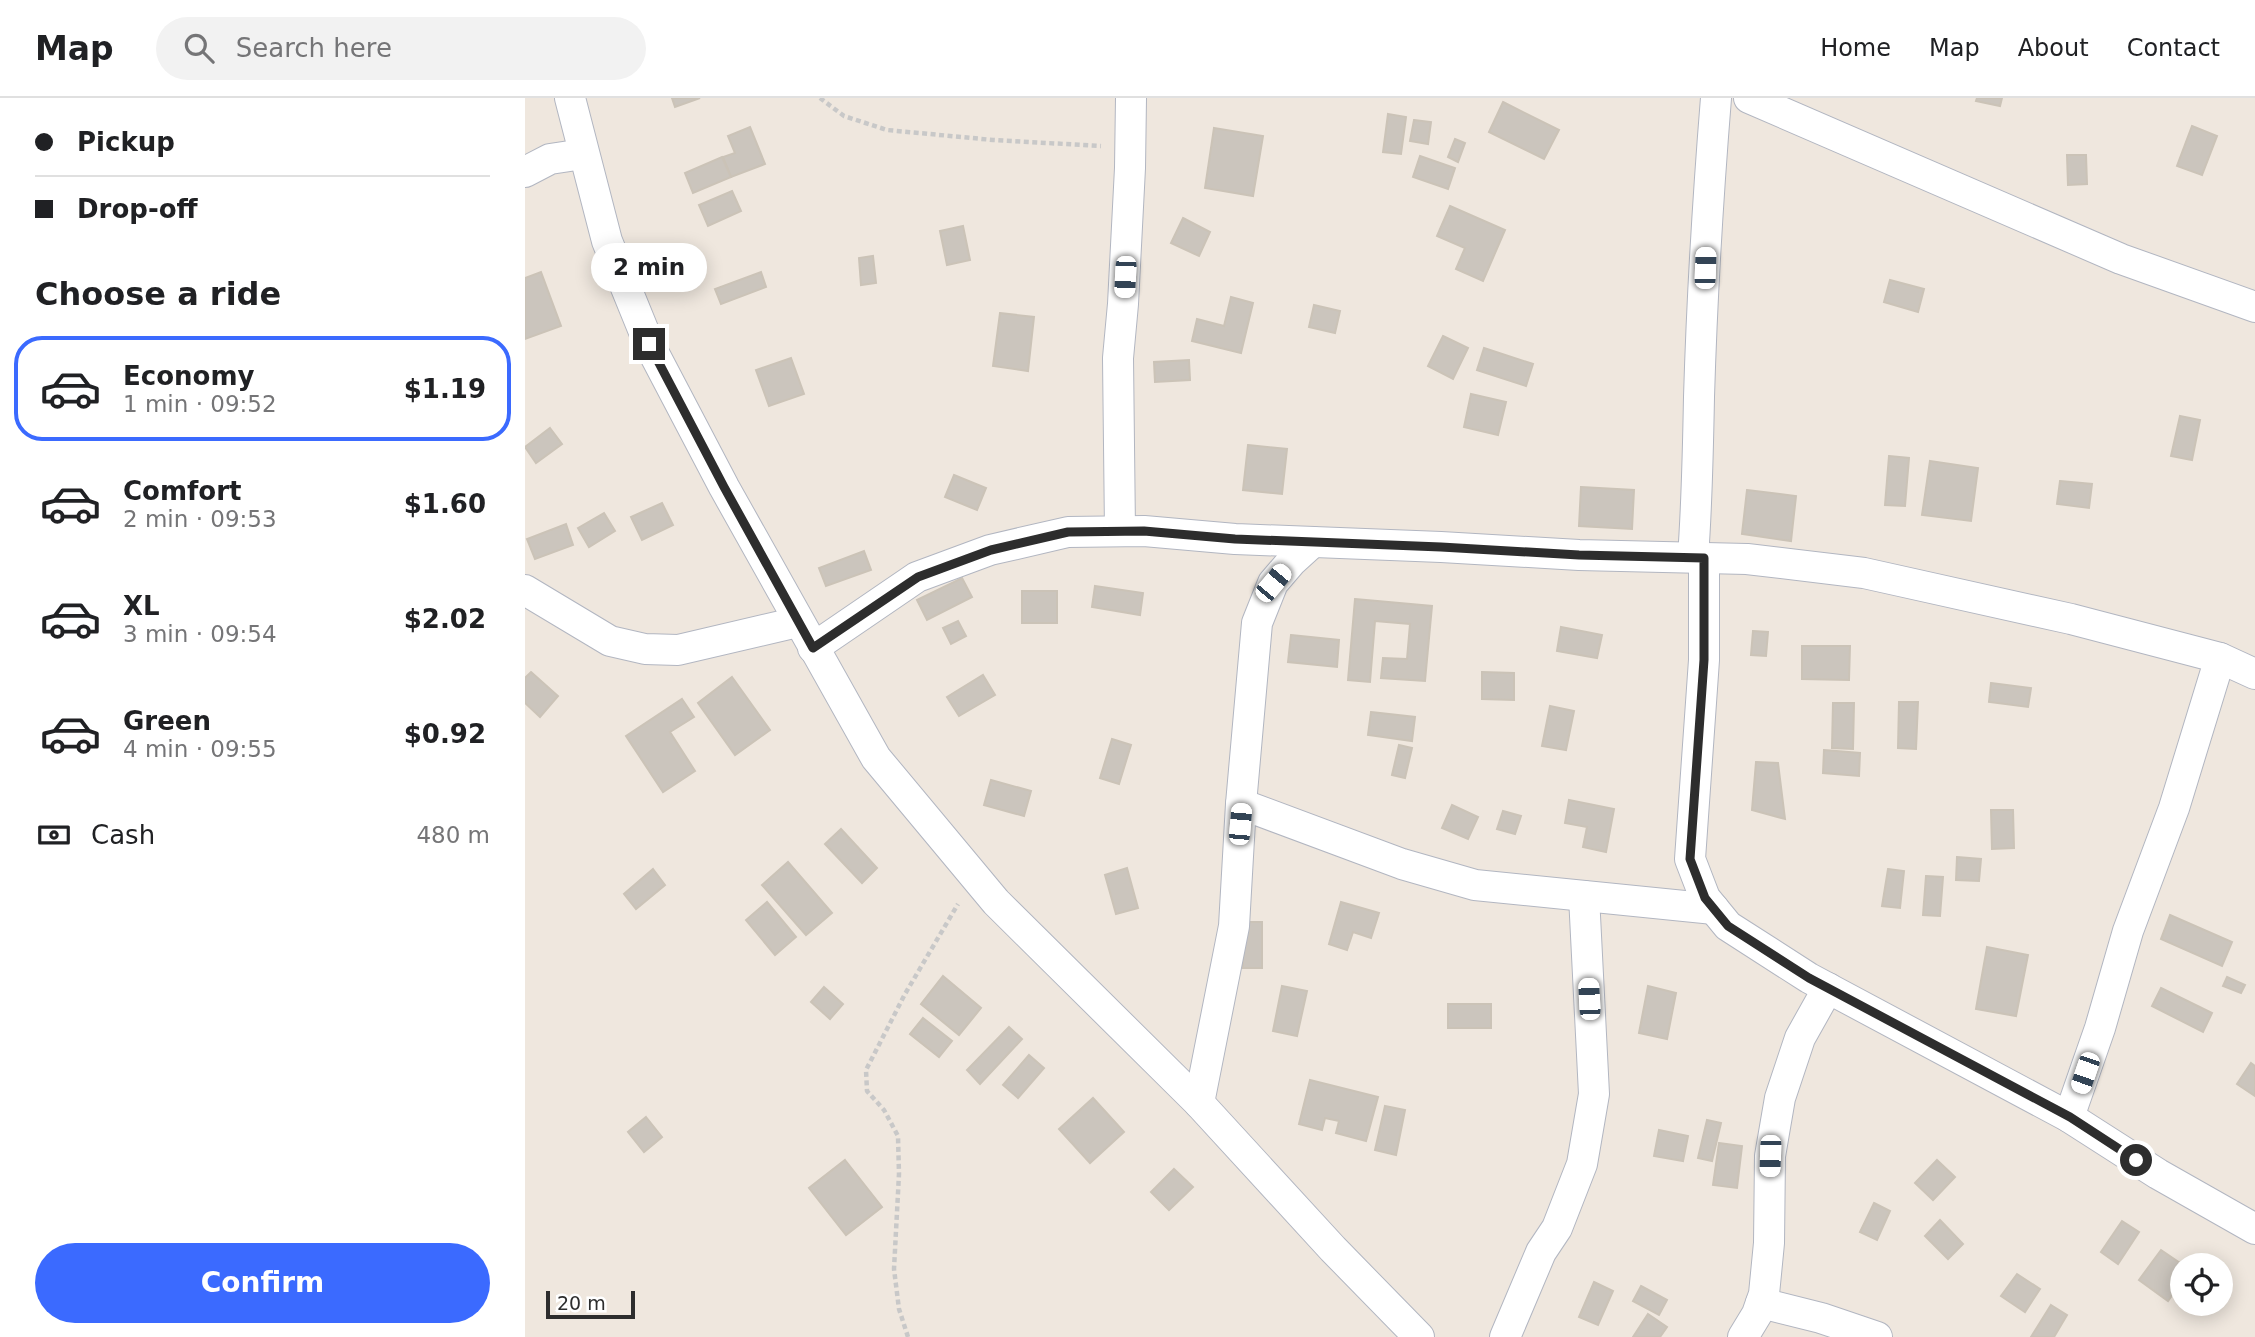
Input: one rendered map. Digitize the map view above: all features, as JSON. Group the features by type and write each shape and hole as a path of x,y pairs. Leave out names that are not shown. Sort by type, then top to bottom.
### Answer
{"street":[{"path":"570,98 607,241 649,344 798,622 876,758 996,902 1199,1103 1333,1249 1419,1337"},
{"path":"1120,531 1118,358 1123,304 1131,98"},
{"path":"1716,98 1699,397 1698,558 1704,660 1690,859 1705,898 1728,926 1828,988 2070,1117 2158,1174 2255,1229"},
{"path":"1749,98 2121,259 2255,307"},
{"path":"525,172 550,159 583,154"},
{"path":"813,648 918,577 991,550 1068,532 1144,531 1235,539 1579,555 1747,559 1864,573 2071,619 2220,659 2255,674"},
{"path":"1199,1103 1234,926 1241,804 1258,623 1273,583 1313,542"},
{"path":"525,590 610,641 645,649 678,650 798,622"},
{"path":"2070,1117 2101,1028 2128,931 2174,808 2220,659"},
{"path":"1241,804 1402,864 1475,885 1714,909"},
{"path":"1505,1337 1541,1252 1557,1228 1583,1164 1594,1094 1584,896"},
{"path":"1743,1337 1757,1314 1764,1294 1769,1242 1770,1156 1780,1098 1800,1038 1828,988"},
{"path":"1761,1303 1821,1318 1877,1337"}],"path":[{"path":"820,98 844,116 887,130 1004,141 1130,147"},
{"path":"908,1337 899,1309 894,1269 899,1174 898,1136 884,1110 867,1091 866,1070 905,994 975,876"}],"building":[{"path":"672,98 700,98 675,107"},
{"path":"1977,98 2002,98 2000,106 1976,101"},
{"path":"1503,102 1559,130 1544,159 1489,132"},
{"path":"1388,114 1406,117 1401,154 1383,152"},
{"path":"1414,120 1431,122 1428,144 1410,141"},
{"path":"2192,126 2217,136 2202,175 2177,166"},
{"path":"750,127 765,164 731,177 723,157 735,153 728,136"},
{"path":"1214,128 1263,136 1253,196 1205,188"},
{"path":"1455,139 1465,143 1458,162 1448,157"},
{"path":"2067,155 2086,155 2087,184 2068,185"},
{"path":"1420,156 1455,168 1448,189 1413,177"},
{"path":"722,157 731,177 693,193 685,173"},
{"path":"732,191 741,211 708,226 699,205"},
{"path":"1450,206 1505,230 1483,281 1456,269 1465,248 1437,236"},
{"path":"1183,218 1210,232 1199,256 1171,243"},
{"path":"963,226 970,260 947,265 940,231"},
{"path":"873,256 876,283 861,285 859,258"},
{"path":"541,272 561,326 525,339 525,278"},
{"path":"761,272 766,287 721,304 715,289"},
{"path":"1890,280 1924,289 1918,312 1884,302"},
{"path":"1231,297 1253,303 1241,353 1192,341 1197,319 1224,326"},
{"path":"1314,305 1340,311 1335,333 1309,327"},
{"path":"1000,313 1034,317 1028,371 993,366"},
{"path":"1443,336 1468,348 1453,379 1428,366"},
{"path":"1484,348 1533,364 1526,386 1477,370"},
{"path":"791,358 804,394 769,406 756,370"},
{"path":"1189,360 1190,380 1155,382 1154,362"},
{"path":"1471,394 1506,402 1498,435 1464,427"},
{"path":"2180,416 2200,420 2192,460 2171,456"},
{"path":"550,428 562,444 536,463 525,447"},
{"path":"1248,445 1287,449 1282,494 1243,490"},
{"path":"1889,456 1909,458 1905,506 1885,505"},
{"path":"1930,461 1978,468 1971,521 1922,515"},
{"path":"954,475 986,488 977,510 945,497"},
{"path":"2060,481 2092,484 2089,508 2057,504"},
{"path":"1581,487 1634,490 1632,529 1579,526"},
{"path":"1747,490 1796,496 1791,541 1742,534"},
{"path":"662,503 673,525 642,540 631,517"},
{"path":"604,513 615,531 589,547 578,528"},
{"path":"566,524 573,545 535,559 527,539"},
{"path":"864,551 871,570 826,586 819,568"},
{"path":"962,578 972,597 927,620 917,600"},
{"path":"1095,586 1143,593 1140,615 1092,607"},
{"path":"1022,591 1057,591 1057,623 1022,623"},
{"path":"1355,599 1432,606 1425,681 1381,678 1383,658 1407,659 1410,624 1375,621 1370,682 1348,680"},
{"path":"958,621 966,636 951,644 943,628"},
{"path":"1561,627 1602,635 1597,658 1557,651"},
{"path":"1753,631 1768,632 1766,656 1751,655"},
{"path":"1291,635 1339,640 1337,667 1288,662"},
{"path":"1802,646 1850,646 1849,680 1802,679"},
{"path":"531,672 558,696 540,717 525,703 525,678"},
{"path":"1482,672 1514,673 1514,700 1482,699"},
{"path":"983,675 995,695 959,716 947,697"},
{"path":"732,677 770,730 735,755 698,703"},
{"path":"1991,683 2031,688 2028,707 1989,702"},
{"path":"682,699 694,717 670,732 695,771 663,792 626,736"},
{"path":"1899,702 1918,702 1916,749 1898,748"},
{"path":"1833,703 1854,703 1853,749 1832,748"},
{"path":"1550,706 1574,711 1566,750 1542,746"},
{"path":"1371,712 1415,717 1412,741 1368,735"},
{"path":"1112,739 1131,745 1119,784 1100,778"},
{"path":"1399,745 1412,748 1405,778 1392,775"},
{"path":"1824,750 1860,753 1859,776 1823,773"},
{"path":"1756,762 1778,763 1785,819 1752,810"},
{"path":"991,780 1031,791 1024,816 984,805"},
{"path":"1569,800 1614,809 1606,852 1583,847 1587,827 1565,823"},
{"path":"1452,805 1478,817 1468,839 1442,828"},
{"path":"1991,810 2013,810 2014,848 1992,849"},
{"path":"1503,811 1521,816 1515,834 1497,829"},
{"path":"841,829 877,868 862,883 825,844"},
{"path":"1957,857 1981,859 1979,881 1956,880"},
{"path":"788,862 832,913 806,935 762,885"},
{"path":"1127,868 1138,908 1116,914 1105,875"},
{"path":"653,869 665,885 636,909 624,894"},
{"path":"1888,869 1904,871 1900,908 1882,906"},
{"path":"1926,876 1943,877 1940,916 1923,915"},
{"path":"767,902 796,937 775,955 746,920"},
{"path":"1341,902 1379,913 1371,938 1353,932 1347,950 1329,944"},
{"path":"2170,915 2232,942 2222,966 2161,939"},
{"path":"1243,922 1262,922 1262,968 1243,968"},
{"path":"1987,947 2028,955 2016,1016 1976,1009"},
{"path":"943,976 981,1008 959,1035 921,1004"},
{"path":"2227,977 2245,985 2241,993 2223,986"},
{"path":"1282,986 1307,991 1297,1036 1273,1031"},
{"path":"1648,986 1676,993 1667,1039 1639,1033"},
{"path":"824,987 843,1004 830,1019 811,1002"},
{"path":"2161,988 2212,1013 2203,1032 2152,1006"},
{"path":"1448,1004 1491,1004 1491,1028 1448,1028"},
{"path":"923,1018 952,1041 939,1057 910,1034"},
{"path":"1009,1027 1022,1039 980,1084 967,1070"},
{"path":"1029,1055 1044,1068 1018,1098 1003,1085"},
{"path":"2251,1063 2255,1066 2255,1096 2237,1084"},
{"path":"1310,1080 1378,1097 1366,1141 1336,1133 1339,1121 1325,1118 1322,1130 1299,1124"},
{"path":"1093,1098 1124,1132 1090,1163 1059,1129"},
{"path":"1385,1106 1405,1110 1396,1155 1375,1150"},
{"path":"646,1117 662,1137 644,1152 628,1132"},
{"path":"1707,1120 1721,1123 1712,1161 1698,1158"},
{"path":"1659,1130 1688,1136 1683,1161 1654,1156"},
{"path":"1719,1143 1742,1146 1737,1188 1713,1185"},
{"path":"845,1160 882,1207 846,1235 809,1188"},
{"path":"1937,1160 1955,1177 1933,1200 1915,1183"},
{"path":"1174,1169 1193,1187 1169,1210 1151,1192"},
{"path":"1874,1203 1890,1211 1877,1240 1860,1232"},
{"path":"1940,1220 1963,1244 1948,1259 1925,1236"},
{"path":"2122,1221 2139,1232 2118,1264 2101,1252"},
{"path":"2161,1250 2170,1256 2168,1301 2139,1280"},
{"path":"2017,1274 2040,1289 2025,1312 2001,1296"},
{"path":"1594,1282 1613,1291 1598,1325 1579,1317"},
{"path":"1641,1286 1667,1300 1659,1315 1633,1301"},
{"path":"2051,1305 2067,1315 2054,1337 2031,1337"},
{"path":"1648,1314 1667,1327 1660,1337 1633,1337"}],"route":[{"path":"649,344 813,648 918,577 991,550 1068,532 1144,531 1235,539 1704,558 1704,660 1690,859 1705,898 1728,926 1809,978 2070,1117 2136,1160"}]}
